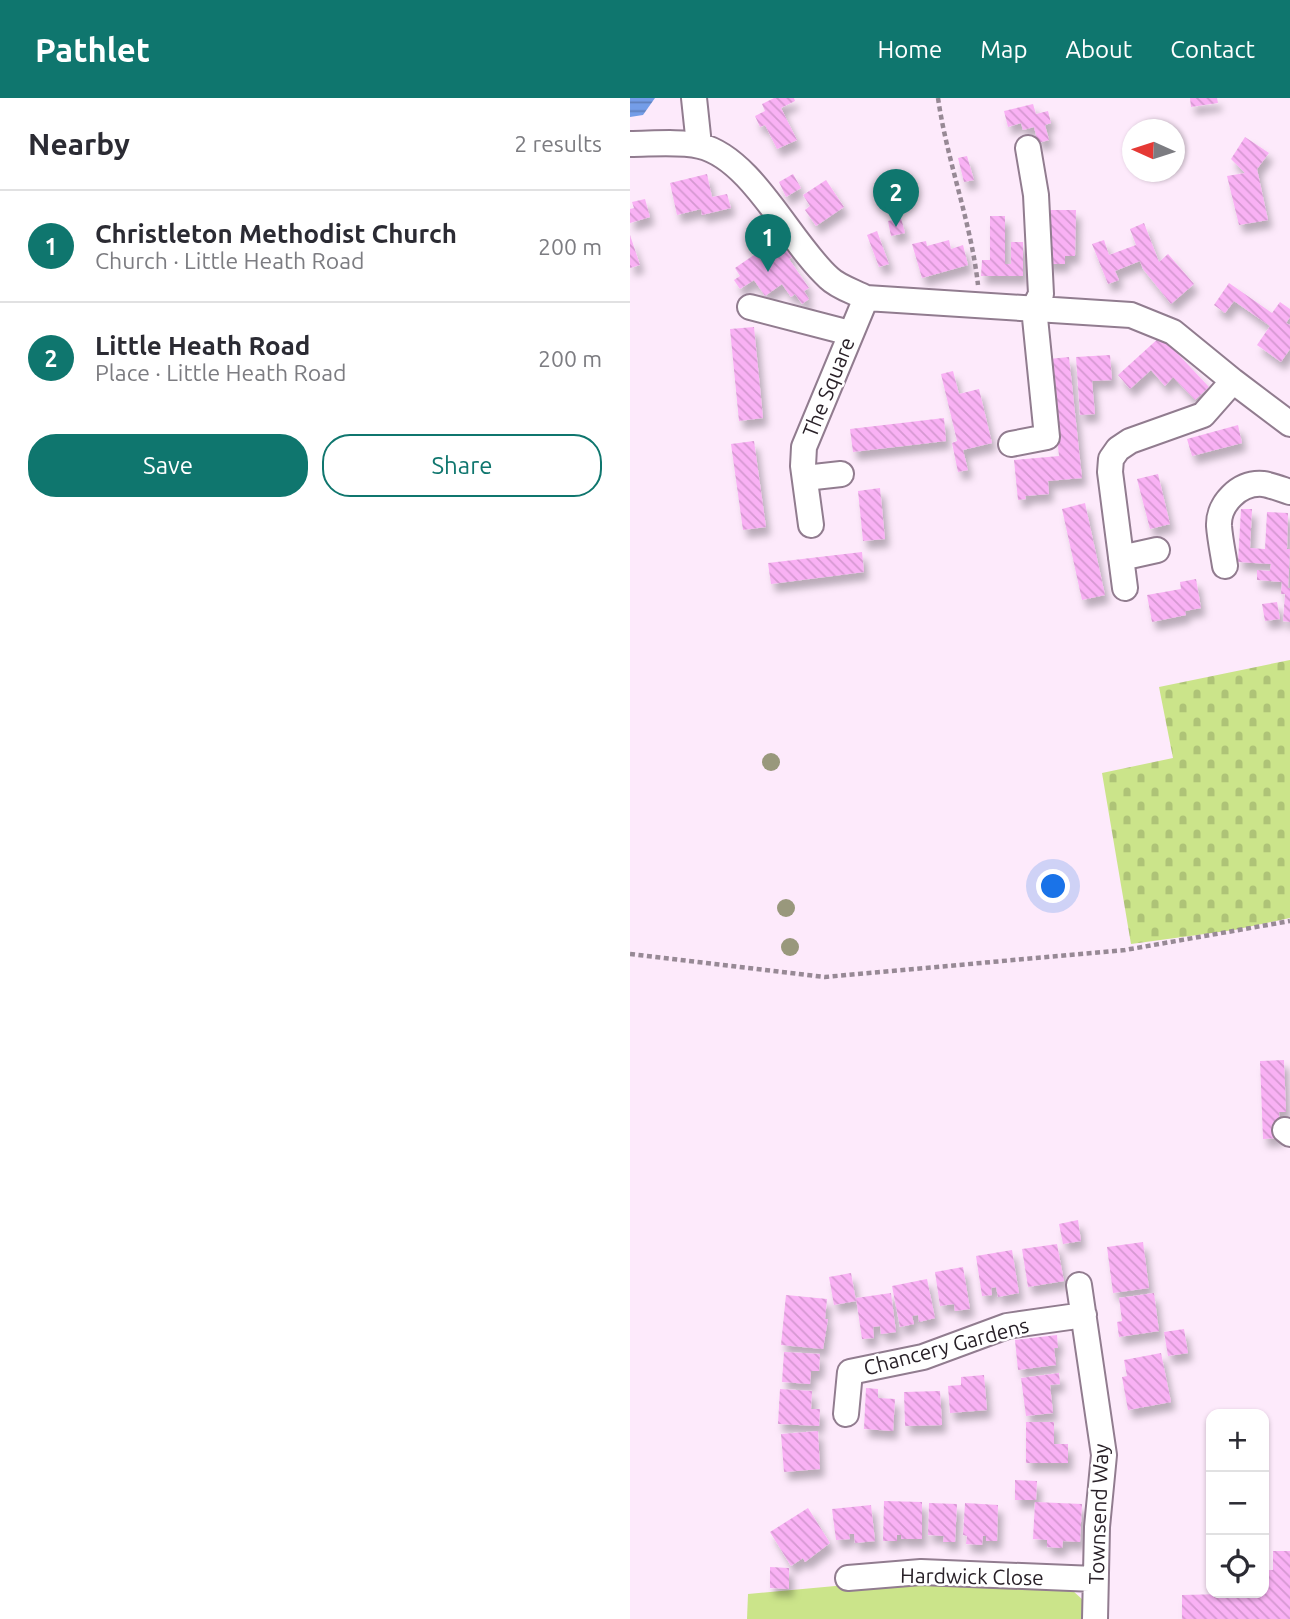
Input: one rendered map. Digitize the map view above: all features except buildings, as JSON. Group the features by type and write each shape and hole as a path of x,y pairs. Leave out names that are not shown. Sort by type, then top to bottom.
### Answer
{"street":[{"path":"694,98 699,145"},
{"path":"630,144 699,145 718,153 765,197 802,249 830,280 866,298 1131,315 1173,332 1290,424"},
{"path":"1011,444 1046,437 1034,308 1041,294 1036,195 1028,148"},
{"name":"The Square","path":"811,525 804,478 804,447 866,298"},
{"path":"750,307 850,334"},
{"path":"1125,588 1110,472 1111,459 1118,449 1130,442 1203,415 1233,381"},
{"path":"804,478 841,474"},
{"path":"1225,566 1219,524 1223,507 1235,493 1245,487 1262,484 1290,492"},
{"path":"1121,558 1157,550"},
{"name":"Townsend Way","path":"1079,1286 1104,1455 1097,1527 1095,1619"},
{"name":"Chancery Gardens","path":"846,1414 850,1372 923,1357 1007,1326 1084,1315"},
{"name":"Hardwick Close","path":"848,1578 921,1572 1095,1579"}],"path":[{"path":"938,98 943,132 975,261 980,305"},
{"path":"630,954 825,977 1125,950 1290,921"}],"green space":[{"path":"1290,660 1290,918 1234,930 1131,944 1102,773 1173,758 1159,687"},
{"path":"922,1578 1072,1590 1084,1601 1083,1619 747,1619 748,1594"}],"water":[{"path":"630,98 655,98 643,115 630,117"}],"place":[{"name":"Little Heath Road","path":"896,227"},
{"name":"Christleton Methodist Church","path":"768,272"}]}
